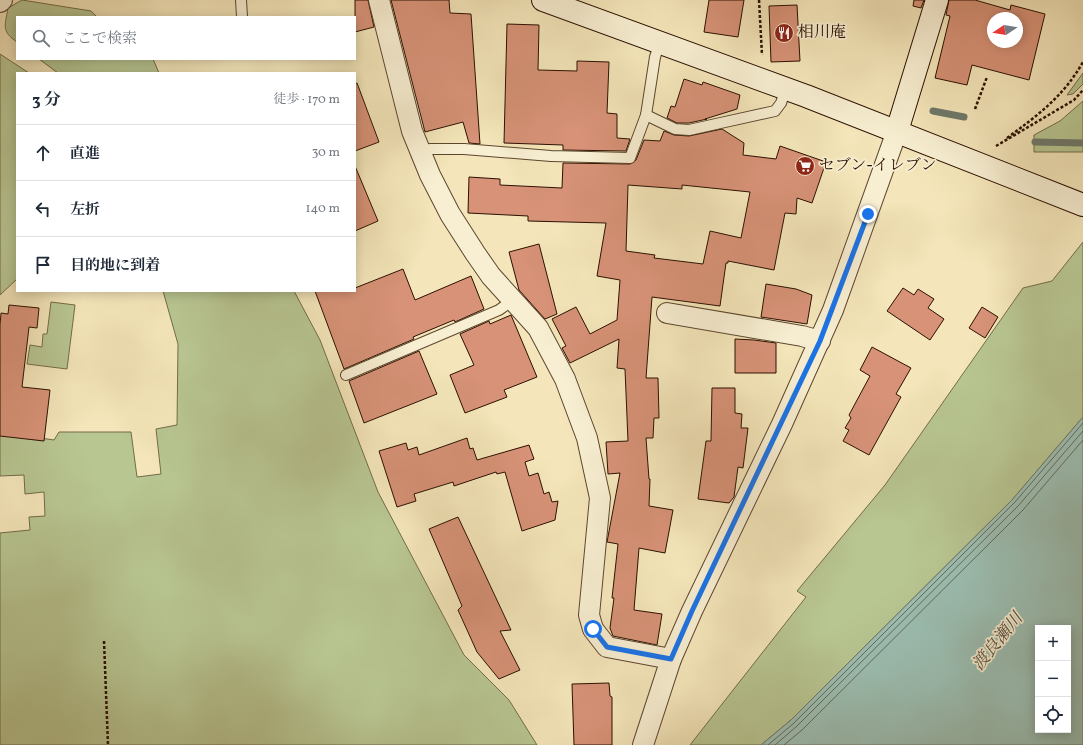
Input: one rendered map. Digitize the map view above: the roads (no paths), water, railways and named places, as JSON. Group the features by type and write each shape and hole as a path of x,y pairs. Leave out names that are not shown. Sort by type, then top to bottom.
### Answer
{"street":[{"path":"379,0 412,131 420,152 440,194 459,227 491,276 538,328 565,379 587,438 600,498 590,622 602,642 607,647 671,659"},
{"path":"544,0 786,88 1078,203"},
{"path":"643,745 671,659 695,604 820,341 843,282 897,131 937,0"},
{"path":"667,313 802,336 820,341"}],"lane":[{"path":"241,0 242,16"},
{"path":"420,152 430,149 464,149 628,159 632,156 646,114 655,57 660,42"},
{"path":"646,114 675,129 689,130 775,111 781,103 786,88"},
{"path":"346,375 499,310 513,300"}],"water":[{"name":"渡良瀬川","path":"1083,417 1083,745 761,745 791,720 1012,500"}],"waterway":[{"path":"933,111 964,117"},
{"path":"1035,142 1083,143"}],"place":[{"name":"相川庵","path":"784,33"},
{"name":"セブン-イレブン","path":"805,166"}]}
